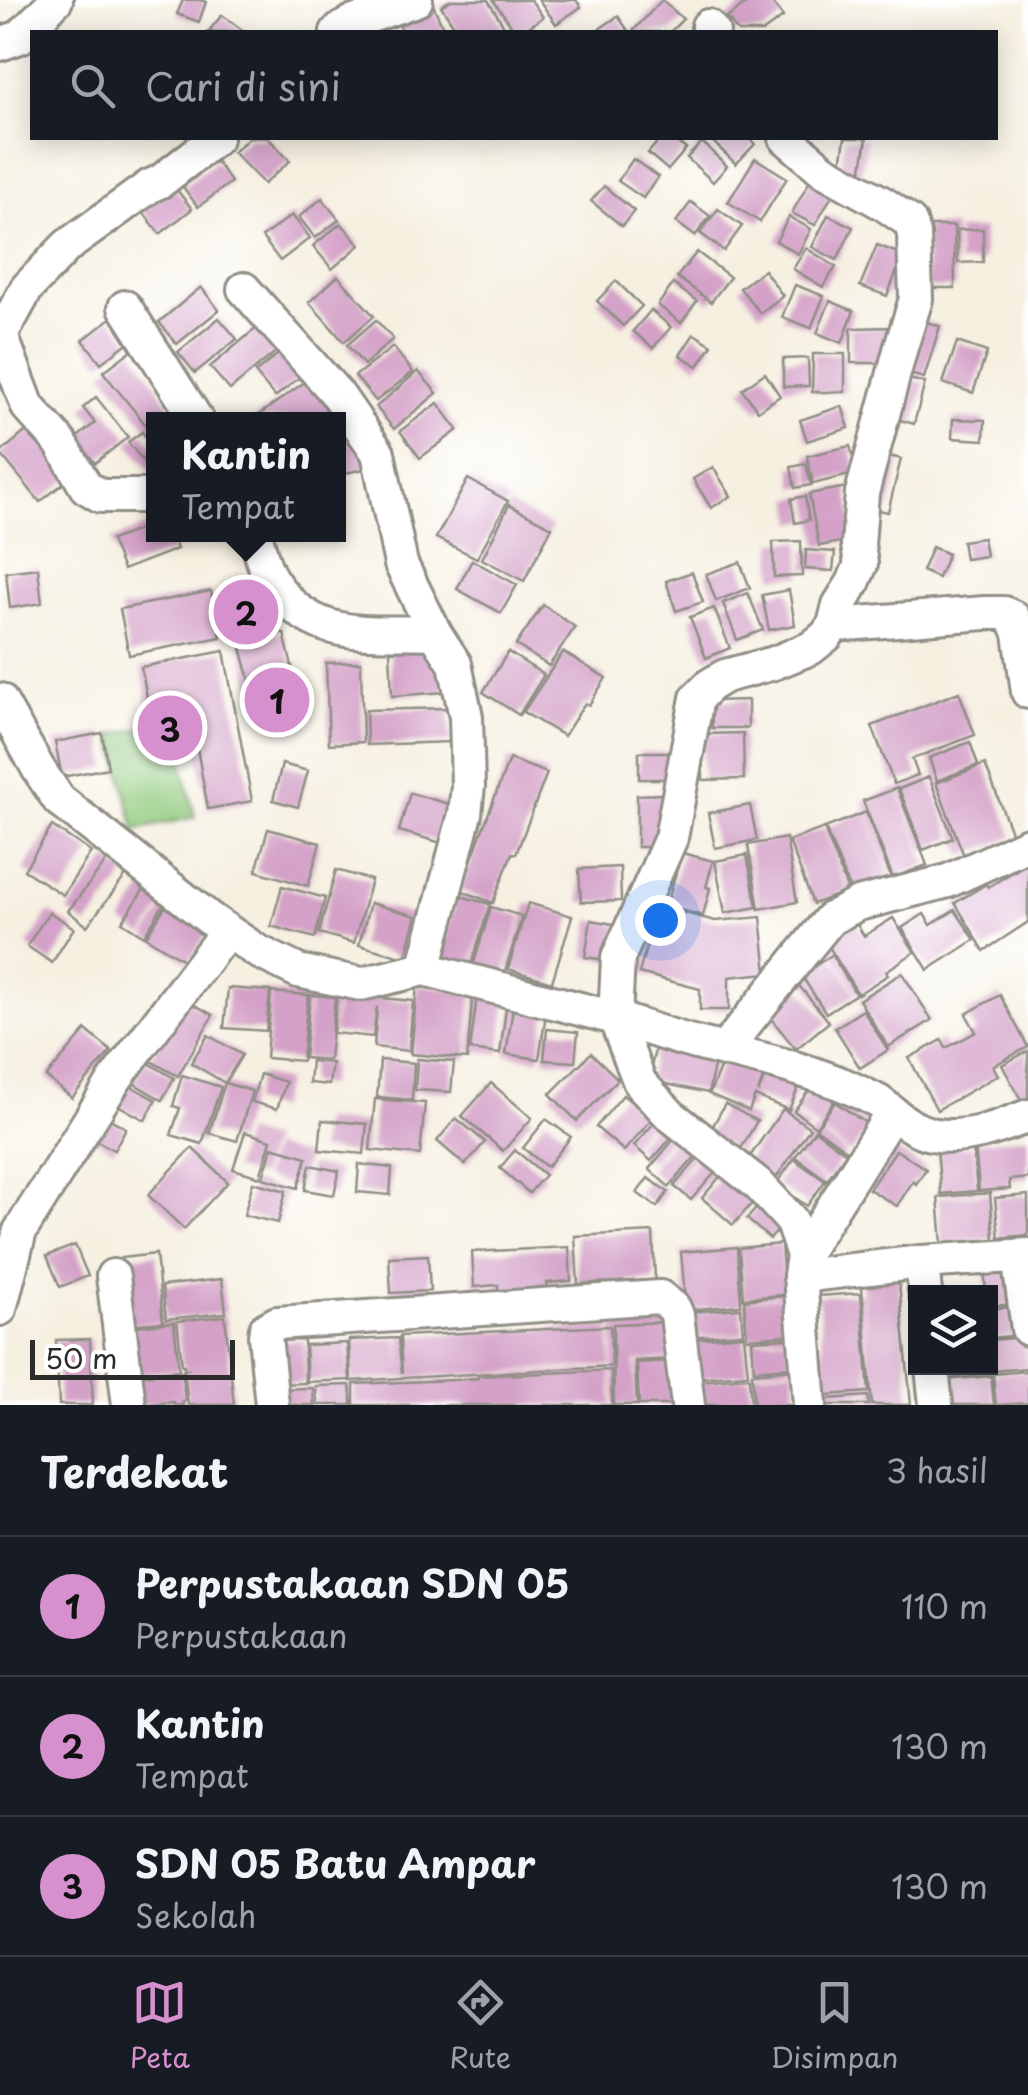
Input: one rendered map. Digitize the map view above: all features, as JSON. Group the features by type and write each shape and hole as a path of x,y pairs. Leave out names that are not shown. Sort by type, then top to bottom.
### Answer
{"street":[{"path":"0,44 20,37 56,0"},
{"path":"340,30 416,0"},
{"path":"146,496 101,496 86,486 60,442 28,407 1,335 28,288 67,246 161,182 214,140"},
{"path":"788,140 822,170 910,222 914,234 916,298 862,493 858,544 861,564 826,636 774,664 724,676 697,698 671,838 618,958 615,1018 640,1083 670,1115 758,1184 790,1220 802,1266 810,1405"},
{"path":"244,289 338,395 378,453 401,564 435,634 455,664 466,717 466,814 424,968"},
{"path":"126,307 193,412"},
{"path":"258,542 270,577 290,602 318,624 354,633 435,634"},
{"path":"834,625 1004,613 1014,617 1020,633 1028,692"},
{"path":"0,700 59,800 227,931 257,951 298,970 361,984 424,968 807,1072 878,1102 918,1130 948,1136 974,1133 1028,1116"},
{"path":"724,1050 830,919 858,904 948,881 1028,844"},
{"path":"0,1309 20,1232 116,1078 227,931"},
{"path":"802,1266 892,1113"},
{"path":"802,1266 924,1277 1023,1256 1028,1328"},
{"path":"112,1276 129,1405"},
{"path":"272,1405 265,1336 266,1329 277,1323 660,1297 674,1308 688,1405"},
{"path":"933,1375 936,1405"}],"green space":[{"path":"172,721 195,817 135,830 112,735"}],"building":[{"path":"183,0 206,2 199,22 177,14"},
{"path":"431,0 444,30 402,30 395,17"},
{"path":"451,0 488,0 504,26 497,30 457,30 441,6"},
{"path":"493,0 531,0 543,17 525,30 515,30"},
{"path":"539,0 576,0 581,7 556,24"},
{"path":"662,0 683,19 672,30 634,30"},
{"path":"751,0 770,0 783,17 765,30 736,30 727,18"},
{"path":"222,15 242,30 210,30"},
{"path":"618,16 628,30 598,30"},
{"path":"247,140 270,140 290,161 264,184 233,152"},
{"path":"659,140 674,140 686,149 668,170 648,153"},
{"path":"711,140 751,140 755,144 736,164"},
{"path":"845,140 867,140 861,174 840,170"},
{"path":"702,142 727,166 713,182 687,158"},
{"path":"755,158 787,178 760,222 728,202"},
{"path":"633,159 658,177 643,198 618,181"},
{"path":"216,161 231,182 198,207 183,187"},
{"path":"812,177 835,190 815,225 792,213"},
{"path":"174,186 192,209 160,234 142,211"},
{"path":"604,186 634,211 622,226 591,201"},
{"path":"322,198 339,220 315,238 299,217"},
{"path":"691,202 710,216 695,236 676,222"},
{"path":"718,209 742,226 724,251 700,233"},
{"path":"292,215 310,238 280,261 262,237"},
{"path":"828,215 853,227 837,260 812,247"},
{"path":"789,217 811,229 798,254 776,241"},
{"path":"341,223 360,245 332,269 313,246"},
{"path":"926,226 954,226 955,288 926,288"},
{"path":"983,229 983,262 958,263 957,230"},
{"path":"877,245 903,255 887,296 860,286"},
{"path":"806,248 836,267 823,287 793,269"},
{"path":"697,252 730,277 711,302 677,277"},
{"path":"764,270 783,296 760,313 740,288"},
{"path":"338,276 374,316 344,342 309,302"},
{"path":"616,281 642,306 623,326 597,301"},
{"path":"673,284 697,301 681,323 658,305"},
{"path":"795,285 824,296 811,328 782,317"},
{"path":"201,287 219,310 177,344 159,322"},
{"path":"830,301 854,311 842,343 817,333"},
{"path":"651,310 671,327 653,348 633,331"},
{"path":"111,318 130,341 101,363 83,340"},
{"path":"219,318 237,339 195,373 178,352"},
{"path":"914,318 940,326 924,378 898,371"},
{"path":"266,320 286,343 230,390 210,367"},
{"path":"376,320 393,339 364,365 347,345"},
{"path":"894,327 894,363 851,363 851,328"},
{"path":"694,334 712,345 698,366 680,355"},
{"path":"957,342 987,352 973,393 943,383"},
{"path":"289,345 310,369 275,397 255,373"},
{"path":"393,347 413,372 376,401 355,376"},
{"path":"133,349 174,412 146,412 146,425 103,372"},
{"path":"813,354 845,354 845,392 812,392"},
{"path":"808,358 809,386 783,387 783,359"},
{"path":"418,371 437,393 394,429 376,407"},
{"path":"765,373 780,396 758,411 742,389"},
{"path":"316,374 344,412 263,412"},
{"path":"909,379 925,383 914,424 886,416"},
{"path":"96,397 128,437 95,463 75,439 95,423 83,408"},
{"path":"438,403 458,430 420,458 400,431"},
{"path":"842,406 849,428 807,441 800,420"},
{"path":"953,419 985,420 984,440 952,438"},
{"path":"36,423 76,473 40,502 0,453"},
{"path":"142,432 146,437 146,465 128,442"},
{"path":"366,439 372,467 346,473 346,443"},
{"path":"850,446 857,473 813,484 807,456"},
{"path":"878,453 901,459 888,512 864,507"},
{"path":"806,464 811,485 795,488 791,467"},
{"path":"713,467 731,496 711,508 693,479"},
{"path":"468,479 508,501 477,558 436,538"},
{"path":"847,487 856,539 819,546 809,494"},
{"path":"805,496 809,520 795,523 791,499"},
{"path":"509,505 552,527 524,581 482,559"},
{"path":"146,527 146,542 174,542 177,549 123,570 111,540"},
{"path":"983,538 986,556 965,559 962,541"},
{"path":"801,541 802,576 774,577 773,542"},
{"path":"932,547 948,554 938,578 922,571"},
{"path":"806,550 835,552 833,571 805,569"},
{"path":"472,560 517,585 501,613 457,589"},
{"path":"740,562 750,588 716,601 706,574"},
{"path":"38,568 42,603 10,608 6,572"},
{"path":"692,572 703,602 676,611 666,581"},
{"path":"789,590 795,625 769,630 762,595"},
{"path":"211,591 221,637 129,655 120,609"},
{"path":"256,592 263,628 235,633 229,596"},
{"path":"748,593 763,630 737,640 723,603"},
{"path":"543,605 575,627 549,666 516,645"},
{"path":"714,608 730,648 706,658 690,617"},
{"path":"284,633 296,683 262,692 295,686 299,705 259,713 240,644"},
{"path":"440,647 444,692 392,696 390,651"},
{"path":"224,651 252,801 208,809 189,704 150,712 141,667"},
{"path":"508,652 544,675 519,715 483,692"},
{"path":"563,652 606,678 564,736 523,712"},
{"path":"361,662 363,742 329,744 326,663"},
{"path":"959,692 975,735 912,759 918,775 894,784 872,726"},
{"path":"748,700 748,728 712,728 711,701"},
{"path":"449,708 450,742 367,745 366,710"},
{"path":"102,733 108,768 62,777 55,742"},
{"path":"743,733 744,779 703,780 702,734"},
{"path":"970,742 978,765 937,781 929,758"},
{"path":"639,752 672,752 673,779 639,779"},
{"path":"509,759 547,773 493,903 460,890"},
{"path":"282,764 308,771 298,807 273,800"},
{"path":"985,764 1013,837 964,856 936,783"},
{"path":"929,777 953,838 923,850 899,789"},
{"path":"897,788 927,865 893,878 863,801"},
{"path":"410,793 456,806 445,844 399,831"},
{"path":"661,794 662,847 637,847 637,795"},
{"path":"750,805 757,840 715,848 708,813"},
{"path":"866,812 891,877 851,892 825,828"},
{"path":"52,826 91,852 63,895 24,870"},
{"path":"824,828 848,891 813,904 789,841"},
{"path":"268,829 320,843 308,886 256,871"},
{"path":"786,838 797,902 759,909 748,845"},
{"path":"682,853 713,861 703,916 666,906"},
{"path":"747,855 757,907 725,913 715,861"},
{"path":"108,859 127,874 87,926 68,911"},
{"path":"1026,864 1028,922 984,951 955,903"},
{"path":"620,867 621,901 581,902 579,869"},
{"path":"336,870 371,880 354,943 319,933"},
{"path":"282,886 325,898 315,938 271,926"},
{"path":"144,889 165,902 144,936 122,922"},
{"path":"457,895 490,904 470,969 438,960"},
{"path":"169,900 211,927 188,963 146,937"},
{"path":"370,903 417,916 405,958 359,945"},
{"path":"528,903 572,916 552,982 508,969"},
{"path":"658,906 715,921 761,917 767,973 729,977 729,1010 700,1010 700,989 639,973"},
{"path":"491,907 522,916 504,975 473,966"},
{"path":"955,910 975,940 928,970 902,928 924,914 931,925"},
{"path":"49,912 74,928 52,963 27,946"},
{"path":"893,918 915,952 858,994 826,942 856,923 864,936"},
{"path":"591,920 619,925 612,961 585,957"},
{"path":"832,955 856,994 826,1013 801,975"},
{"path":"902,973 932,1020 888,1047 859,1000"},
{"path":"797,983 829,1022 796,1049 764,1010"},
{"path":"417,985 473,990 467,1059 411,1054"},
{"path":"228,988 270,991 266,1031 224,1028"},
{"path":"271,992 308,995 302,1061 266,1058"},
{"path":"337,994 413,1001 409,1051 374,1047 377,1007 373,1037 333,1033"},
{"path":"310,995 335,997 329,1060 304,1058"},
{"path":"1000,995 1028,1047 993,1066 998,1075 937,1110 909,1058 942,1040 946,1048 976,1032 966,1014"},
{"path":"477,996 507,1000 500,1054 470,1050"},
{"path":"184,999 213,1015 178,1076 149,1060"},
{"path":"513,1008 546,1014 539,1059 506,1054"},
{"path":"863,1010 888,1050 860,1068 835,1028"},
{"path":"547,1029 578,1032 575,1062 544,1060"},
{"path":"86,1030 111,1051 72,1098 46,1077"},
{"path":"208,1035 242,1055 225,1083 191,1063"},
{"path":"657,1041 717,1054 708,1093 648,1080"},
{"path":"1028,1051 1028,1103 1024,1105 1002,1065"},
{"path":"727,1052 766,1069 758,1093 770,1065 802,1078 789,1110 755,1096 749,1111 709,1094"},
{"path":"591,1053 618,1079 577,1121 550,1094"},
{"path":"417,1059 454,1062 451,1092 415,1090"},
{"path":"380,1060 414,1063 412,1100 377,1097"},
{"path":"145,1061 174,1078 162,1100 133,1083"},
{"path":"311,1061 332,1063 329,1085 309,1083"},
{"path":"260,1074 286,1082 277,1109 252,1102"},
{"path":"182,1075 221,1087 202,1144 171,1135 180,1108 173,1106"},
{"path":"225,1083 252,1091 237,1141 209,1133"},
{"path":"491,1083 532,1118 503,1151 462,1116"},
{"path":"127,1084 156,1100 145,1120 116,1104"},
{"path":"812,1086 834,1101 816,1127 794,1111"},
{"path":"623,1095 652,1119 624,1151 596,1127"},
{"path":"375,1099 425,1103 420,1155 370,1150"},
{"path":"835,1102 870,1126 850,1153 816,1128"},
{"path":"725,1104 757,1121 739,1152 708,1135"},
{"path":"783,1109 810,1128 774,1181 746,1162"},
{"path":"101,1114 126,1128 114,1150 88,1136"},
{"path":"456,1118 485,1142 465,1165 437,1141"},
{"path":"546,1119 571,1137 547,1167 523,1148"},
{"path":"322,1120 367,1124 364,1154 319,1150"},
{"path":"654,1123 671,1138 651,1161 634,1146"},
{"path":"815,1130 846,1153 827,1180 795,1157"},
{"path":"245,1132 271,1140 260,1177 233,1169"},
{"path":"1028,1136 1028,1178 1009,1180 1010,1189 979,1191 975,1143"},
{"path":"675,1138 696,1156 669,1187 649,1169"},
{"path":"973,1146 977,1191 941,1194 937,1149"},
{"path":"272,1147 307,1157 298,1188 263,1178"},
{"path":"192,1148 228,1182 184,1229 148,1195"},
{"path":"515,1150 545,1175 529,1193 500,1168"},
{"path":"896,1150 926,1169 897,1206 869,1189"},
{"path":"702,1154 719,1168 691,1200 674,1186"},
{"path":"794,1159 825,1181 807,1206 776,1184"},
{"path":"359,1164 392,1168 390,1195 357,1192"},
{"path":"310,1165 339,1171 334,1195 305,1190"},
{"path":"723,1173 755,1200 733,1225 702,1198"},
{"path":"648,1178 668,1192 657,1207 637,1193"},
{"path":"253,1182 286,1191 278,1223 244,1215"},
{"path":"990,1193 994,1239 942,1244 938,1197"},
{"path":"1028,1195 1028,1235 999,1238 995,1198"},
{"path":"760,1204 784,1224 770,1239 747,1219"},
{"path":"653,1232 655,1280 578,1284 575,1236"},
{"path":"781,1244 785,1295 743,1298 739,1248"},
{"path":"75,1245 88,1276 60,1287 47,1256"},
{"path":"569,1247 571,1281 546,1283 547,1298 499,1300 498,1285 474,1287 472,1252"},
{"path":"737,1247 741,1305 686,1310 681,1252"},
{"path":"156,1254 163,1322 128,1325 121,1258"},
{"path":"428,1255 430,1291 391,1293 389,1257"},
{"path":"1017,1266 1020,1304 998,1305 998,1285 985,1285 984,1269"},
{"path":"898,1273 911,1405 872,1405 861,1276"},
{"path":"222,1279 226,1313 166,1319 162,1286"},
{"path":"861,1293 869,1392 827,1395 818,1296"},
{"path":"785,1296 788,1335 747,1338 744,1300"},
{"path":"1020,1306 1023,1335 998,1337 998,1308"},
{"path":"741,1308 743,1333 691,1337 689,1312"},
{"path":"225,1316 234,1405 188,1405 184,1371 187,1369 182,1365 177,1321"},
{"path":"174,1322 179,1370 133,1374 128,1327"},
{"path":"672,1322 673,1359 635,1361 637,1405 614,1405 613,1324"},
{"path":"610,1326 612,1366 351,1381 349,1340 398,1338 402,1374 400,1336"},
{"path":"744,1335 748,1374 696,1378 693,1339"},
{"path":"1025,1337 1027,1368 998,1371 998,1339"},
{"path":"788,1338 790,1367 754,1370 752,1340"},
{"path":"90,1339 93,1405 59,1405 56,1340"},
{"path":"304,1340 305,1383 273,1384 271,1341"},
{"path":"347,1343 350,1380 307,1382 305,1345"},
{"path":"672,1361 674,1405 639,1405 637,1363"},
{"path":"794,1369 797,1405 754,1405 752,1373"},
{"path":"611,1370 612,1405 354,1405 354,1384"},
{"path":"182,1371 183,1405 136,1405 133,1376"},
{"path":"1028,1371 1028,1403 996,1405 993,1375"},
{"path":"943,1375 990,1375 943,1379"},
{"path":"991,1376 994,1405 946,1405 944,1380"},
{"path":"749,1377 751,1405 700,1405 698,1381"},
{"path":"350,1385 352,1405 317,1405 316,1386"},
{"path":"313,1388 314,1405 277,1405 277,1389"},
{"path":"868,1396 869,1405 828,1405 827,1399"}],"place":[{"name":"Kantin","path":"246,612"},
{"name":"Perpustakaan SDN 05","path":"277,700"},
{"name":"SDN 05 Batu Ampar","path":"170,728"}]}
